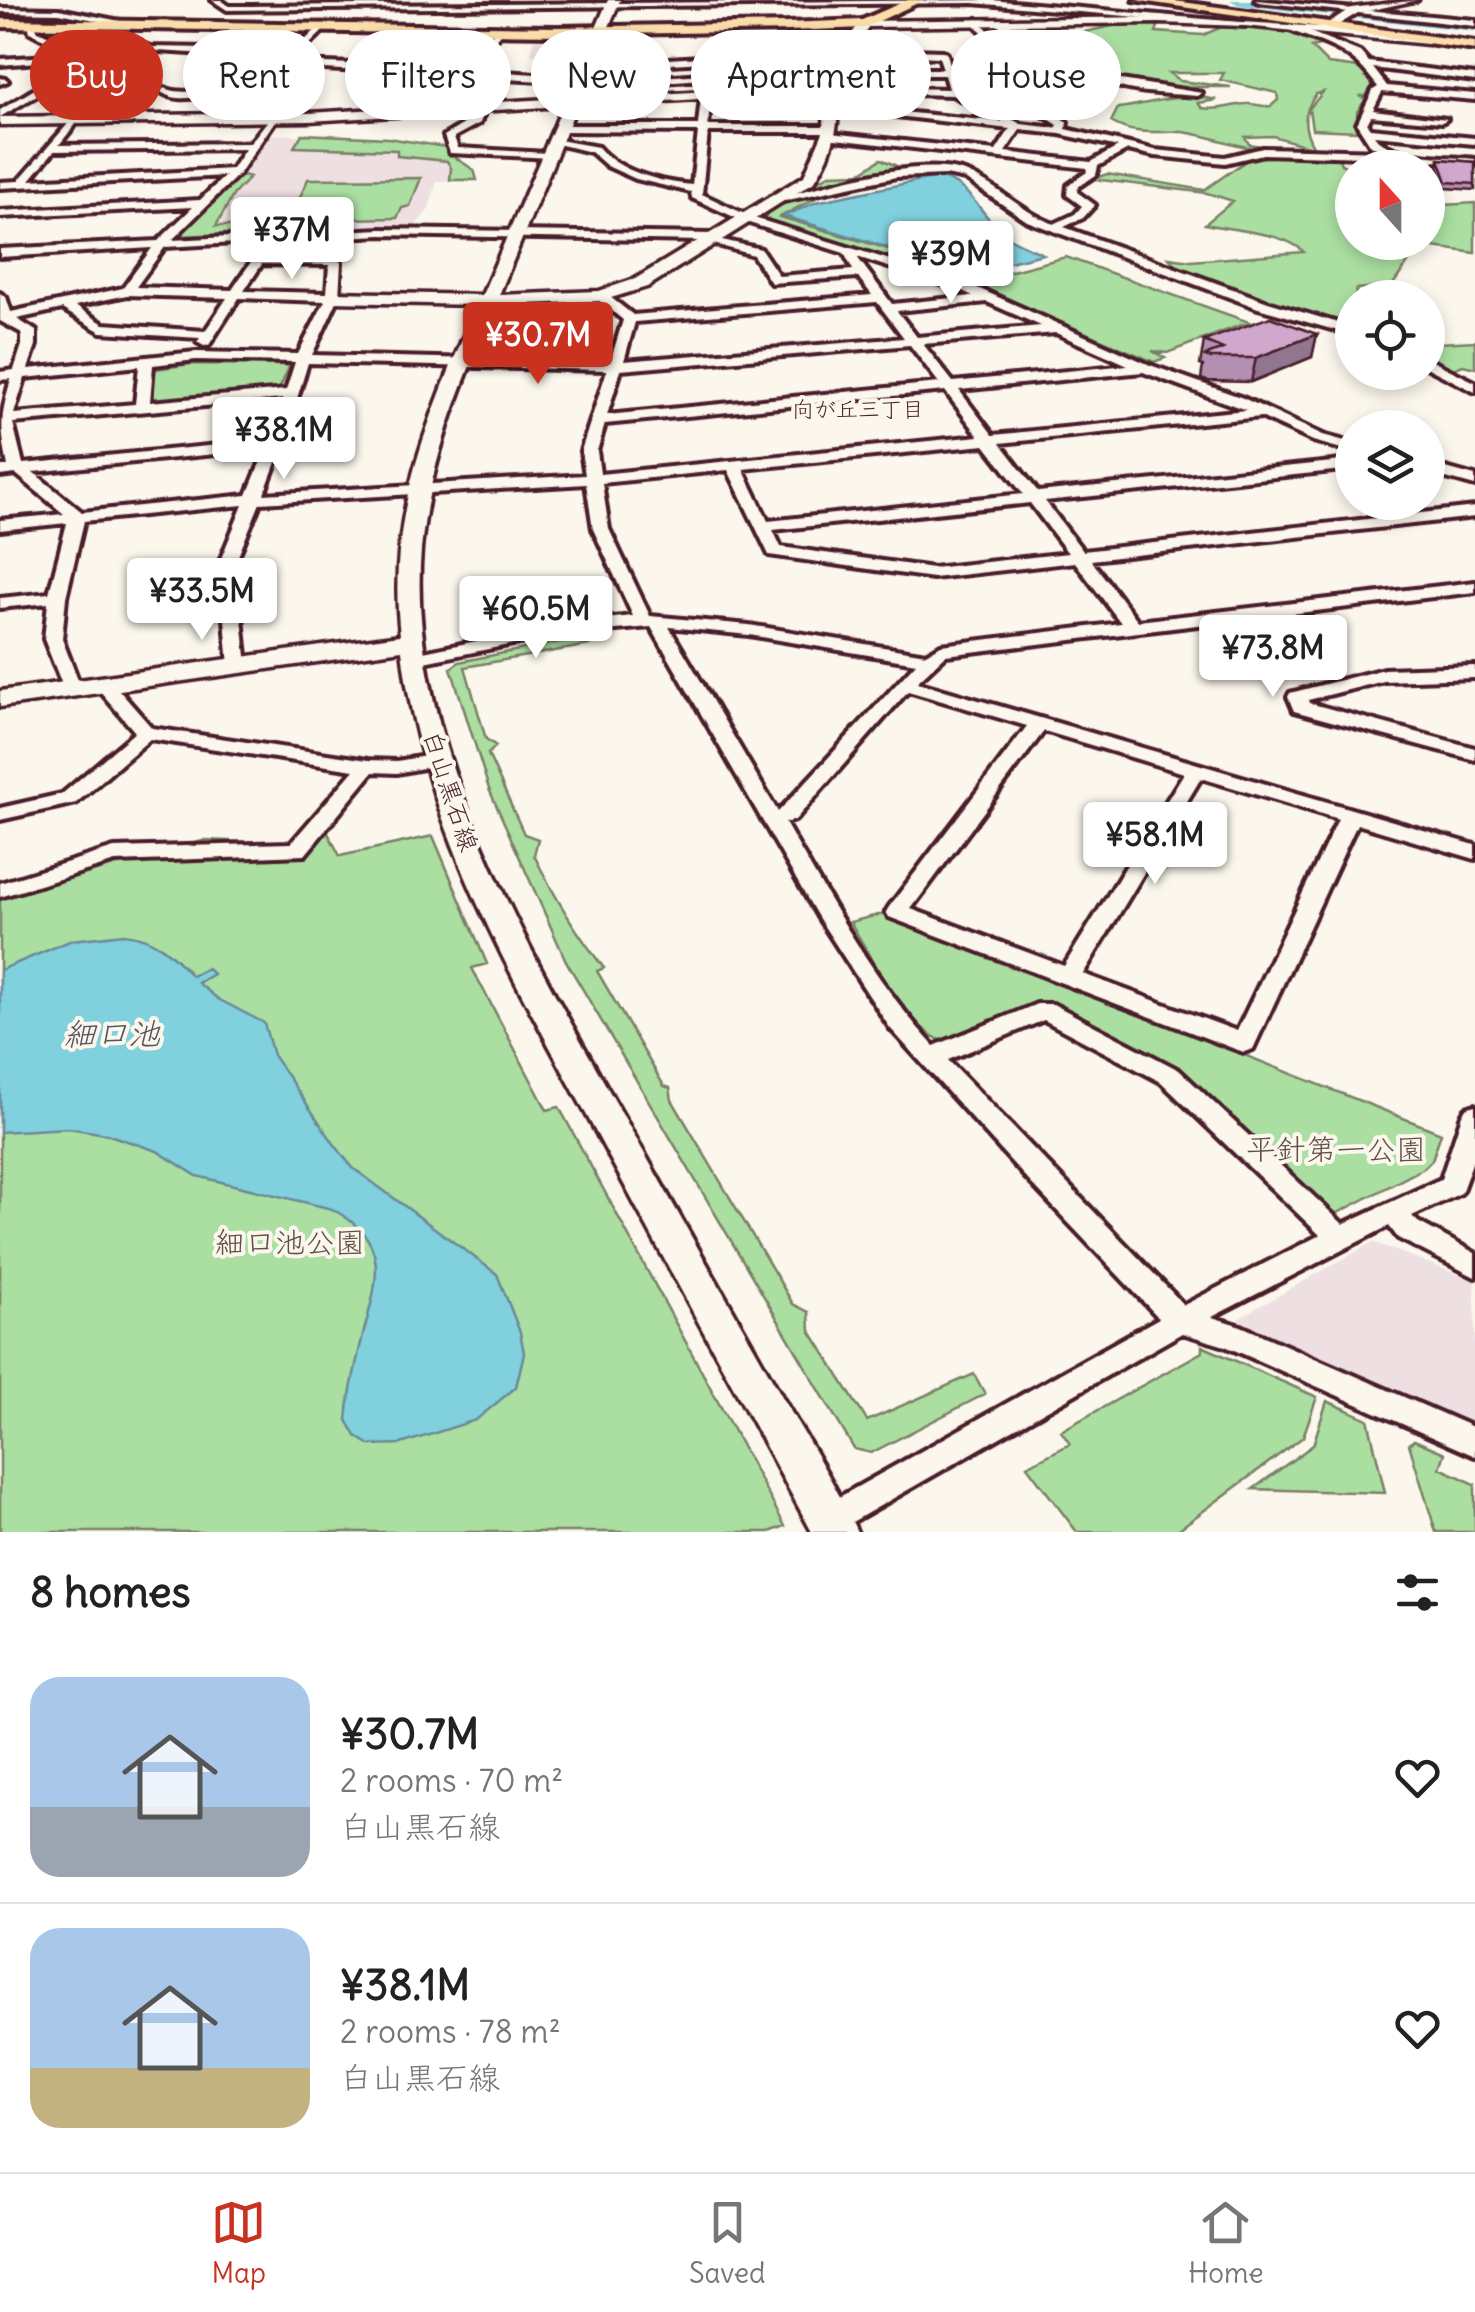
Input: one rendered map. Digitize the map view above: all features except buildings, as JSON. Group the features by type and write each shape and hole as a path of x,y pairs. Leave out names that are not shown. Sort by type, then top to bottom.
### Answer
{"main road":[{"path":"1140,0 1475,45"},
{"path":"1159,0 1475,45"},
{"path":"639,30 864,24 916,1"},
{"path":"0,23 455,30"}],"street":[{"path":"216,0 227,8 916,1 1076,7 1428,40"},
{"path":"1260,0 1475,22"},
{"path":"1329,24 1353,11 1412,0"},
{"name":"白山黒石線","path":"602,30 614,2"},
{"path":"557,30 558,11 568,5"},
{"path":"0,10 59,11 130,24"},
{"path":"1353,11 1475,22"},
{"path":"977,22 985,30"},
{"path":"1000,22 1015,30 1064,42 1080,52 1090,68 1110,79 1197,93"},
{"path":"32,23 34,30"},
{"path":"861,30 864,24 1245,23"},
{"path":"319,30 322,27"},
{"path":"1290,27 1356,54 1384,89"},
{"path":"931,54 944,54 951,82"},
{"path":"0,62 30,59"},
{"path":"1366,64 1475,78"},
{"path":"931,72 948,72"},
{"path":"1389,150 1375,144 1362,124 1378,90 1475,97"},
{"path":"165,91 173,96 183,95"},
{"path":"0,117 30,97"},
{"path":"931,113 1060,130 1155,153 1226,160 1263,151 1335,153"},
{"path":"1369,113 1442,120"},
{"path":"0,117 30,118"},
{"path":"22,184 74,120"},
{"path":"126,291 163,242 235,172 270,120"},
{"path":"477,120 449,136 454,151 538,120"},
{"name":"白山黒石線","path":"563,120 460,364 416,492 412,541 413,650 437,760 464,839 523,967 831,1526"},
{"path":"575,120 599,159 680,189 697,189"},
{"path":"642,120 702,129 830,132 1093,165 1128,146"},
{"path":"704,120 696,196 747,219 987,298 1145,368 1335,441"},
{"path":"3,318 126,291 546,301 602,296 641,283 809,179 828,154 831,120"},
{"path":"1006,120 1017,126"},
{"path":"1056,120 1062,124 1060,130"},
{"path":"1000,154 1017,126"},
{"path":"1367,131 1475,141"},
{"path":"50,148 250,146"},
{"path":"1445,159 1475,162"},
{"path":"1054,228 1079,216 1089,206 1071,193 1073,185 1092,173 1093,165"},
{"path":"772,202 906,173 940,171 968,176 1030,219 1263,305 1335,327"},
{"path":"0,185 235,172"},
{"path":"0,214 203,203"},
{"path":"196,356 273,235"},
{"path":"0,253 273,235 514,235 711,240 756,252 775,280 861,273"},
{"path":"850,251 850,259 1133,627"},
{"path":"238,666 228,562 276,444 302,361 333,297 335,262 259,260"},
{"path":"602,296 630,319 987,298"},
{"path":"0,297 3,318"},
{"path":"64,305 101,328 208,335"},
{"path":"3,318 30,331 29,345 8,375 2,419 16,466 77,516"},
{"path":"630,319 589,451 601,529 651,622 876,991 929,1058 1181,1321 1231,1335 1475,1442"},
{"path":"8,375 196,356 616,366 1055,328"},
{"path":"142,406 146,362"},
{"path":"600,420 1145,368"},
{"path":"1445,372 1475,388"},
{"path":"2,419 293,394"},
{"path":"0,525 250,500 592,479 1259,414"},
{"path":"0,471 276,444"},
{"path":"734,466 775,551 933,573 1475,512"},
{"path":"763,526 1335,466"},
{"path":"1445,473 1475,482"},
{"path":"72,688 53,639 57,597 77,516"},
{"path":"772,820 788,816 904,684 941,650 1475,586"},
{"path":"0,603 57,597"},
{"path":"0,700 238,666 651,622 690,624 932,660"},
{"path":"1475,672 1384,675 1297,698 1302,707 1475,754"},
{"path":"1451,673 1475,681"},
{"path":"104,684 146,733 368,766 397,767 437,760"},
{"path":"904,684 1475,852"},
{"path":"1039,724 897,912 1244,1043 1350,816"},
{"path":"0,814 69,799 146,733"},
{"path":"0,890 114,855 297,850 368,766"},
{"path":"1069,978 1196,770"},
{"path":"929,1058 1045,1010 1170,1076 1340,1239"},
{"path":"831,1526 1181,1321 1393,1212 1452,1186 1475,1116"},
{"path":"1393,1212 1408,1230 1475,1266"}],"shaded area":[{"path":"264,134 388,138 446,147 447,152 474,170 477,180 437,181 429,209 411,231 178,236 239,174"},
{"path":"1373,1242 1475,1281 1475,1429 1239,1329 1239,1318"}],"green space":[{"path":"1159,24 1156,32 1203,35 1229,24 1296,30 1329,43 1311,47 1328,64 1366,69 1374,82 1366,96 1359,96 1366,99 1357,112 1357,131 1312,129 1309,109 1323,92 1316,94 1306,114 1307,134 1314,148 1273,136 1245,137 1249,144 1262,146 1259,149 1191,133 1128,129 1111,122 1121,120 1121,107 1192,97 1217,100 1198,103 1208,109 1249,104 1271,106 1278,100 1277,93 1220,80 1224,73 1169,73 1180,81 1231,87 1172,87 1121,78 1121,30 1093,30"},
{"path":"302,134 388,138 446,147 447,152 474,170 477,180 450,180 447,161 397,156 397,150 294,147"},
{"path":"1335,156 1335,260 1410,260 1396,280 1335,280 1335,322 1183,274 1169,258 1191,261 1304,252 1272,236 1205,224 1233,201 1207,193 1093,179 1107,174 1204,190 1250,158"},
{"path":"881,159 901,168 935,169 843,184 780,217 966,272 994,285 993,276 1066,257 1249,322 1167,353 1152,351 1165,358 1154,362 971,284 767,221 765,214 830,174 860,173"},
{"path":"239,174 250,177 234,194 216,226 253,226 251,233 178,236"},
{"path":"421,178 410,206 402,208 397,218 290,220 308,179"},
{"path":"1475,203 1475,253 1445,249 1445,205"},
{"path":"1475,341 1475,368 1463,365 1445,371 1445,343"},
{"path":"191,364 289,367 279,390 274,392 146,401 149,370"},
{"path":"584,637 589,645 465,667 486,739 496,746 488,754 524,834 538,839 534,855 550,885 604,968 597,971 664,1086 670,1088 672,1100 793,1304 809,1312 810,1330 867,1421 974,1374 985,1394 871,1453 854,1449 566,961 489,789 451,668 459,662"},
{"name":"細口池公園","path":"326,829 340,856 433,836 487,964 472,968 547,1110 559,1107 785,1526 770,1532 0,1532 0,898 206,840 313,845"},
{"name":"平針第一公園","path":"886,913 1441,1133 1432,1160 1424,1168 1336,1214 1318,1211 1171,1068 1043,1003 956,1039 935,1037 907,1011 850,922"},
{"path":"1202,1346 1317,1397 1303,1437 1175,1532 1077,1532 1027,1466 1070,1444 1061,1431 1202,1352"},
{"path":"1327,1401 1368,1419 1385,1493 1253,1489 1313,1445"},
{"path":"1414,1440 1445,1453 1440,1468 1475,1484 1475,1532 1436,1532 1409,1444"}],"water":[{"path":"936,177 967,193 1005,235 1043,254 968,272 784,216 816,202"},
{"name":"細口池","path":"124,934 162,948 192,976 207,968 213,974 198,983 218,999 264,1023 273,1055 353,1168 497,1274 520,1332 524,1353 516,1387 476,1420 401,1444 370,1445 356,1436 347,1420 349,1401 373,1293 375,1261 364,1233 332,1209 197,1176 157,1151 106,1134 68,1128 0,1132 0,970 72,940"}],"waterway":[{"path":"1239,0 1475,25"}],"district":[{"name":"向が丘三丁目","path":"858,409"}]}
